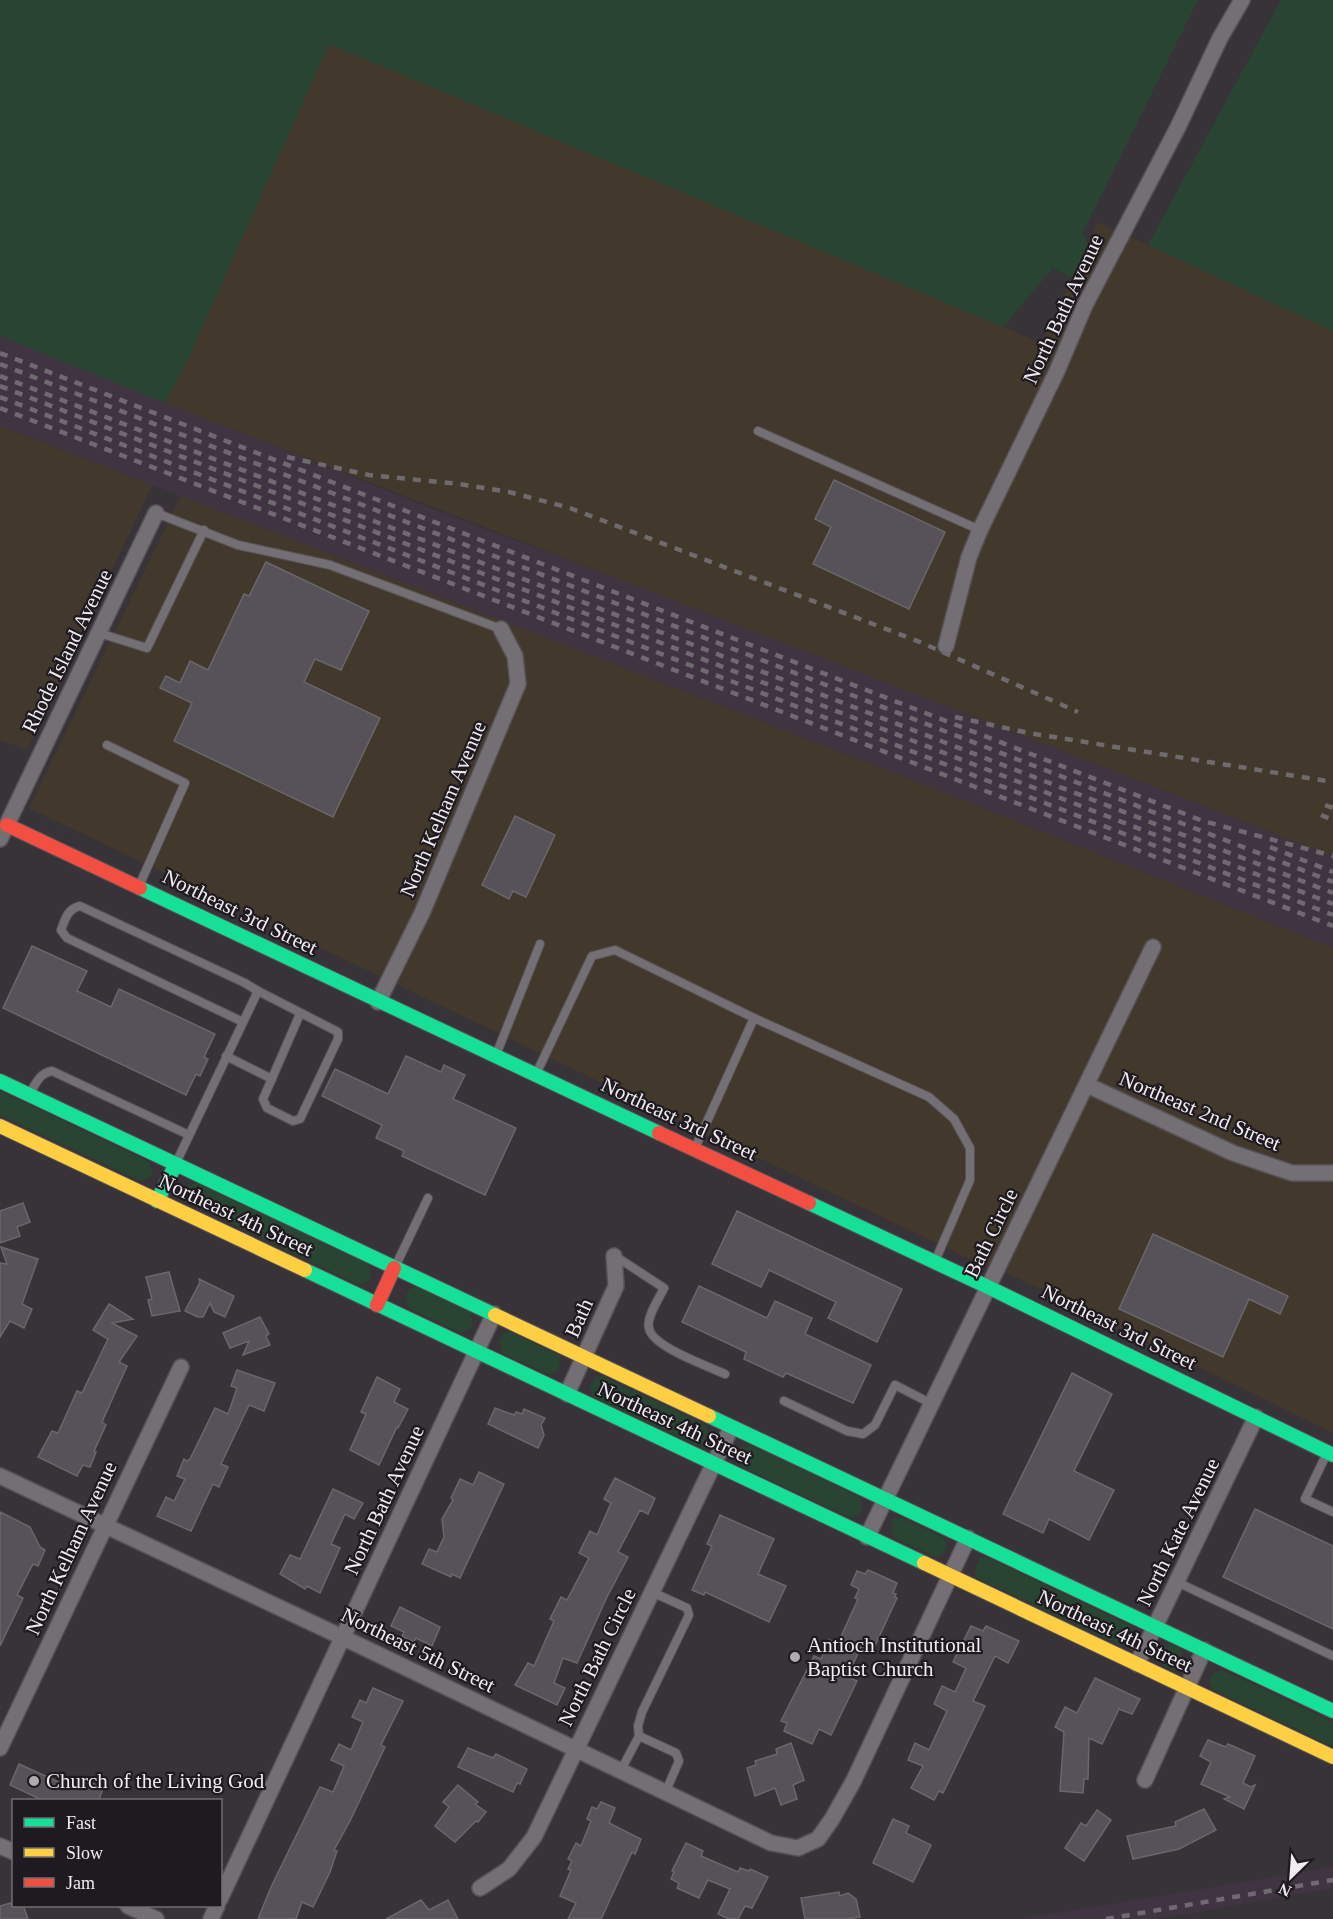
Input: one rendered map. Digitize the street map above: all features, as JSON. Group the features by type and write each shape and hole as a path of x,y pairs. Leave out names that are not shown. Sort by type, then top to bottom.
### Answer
{"main road":[{"name":"Northeast 3rd Street","path":"2,828 138,887 378,1002 935,1262 1330,1454"},
{"name":"Northeast 4th Street","path":"0,1081 1333,1711"},
{"name":"Northeast 4th Street","path":"0,1126 1333,1757"},
{"path":"157,1201 176,1164"},
{"path":"377,1305 394,1268"}],"street":[{"name":"North Bath Avenue","path":"946,646 969,557 980,530 1057,371 1085,305 1178,127 1220,38 1242,0"},
{"name":"Rhode Island Avenue","path":"2,828 156,513"},
{"name":"North Kelham Avenue","path":"378,1002 422,913 518,684 515,656 501,629"},
{"name":"Bath Circle","path":"867,1537 1154,947"},
{"name":"Northeast 2nd Street","path":"1087,1085 1233,1153 1292,1173 1333,1173"},
{"name":"Bath","path":"567,1394 616,1286 614,1256"},
{"name":"North Bath Avenue","path":"222,1895 494,1314"},
{"name":"North Kelham Avenue","path":"0,1748 181,1367"},
{"name":"North Kate Avenue","path":"1137,1664 1256,1417"},
{"name":"North Bath Circle","path":"480,1888 509,1869 534,1838 731,1428"},
{"name":"Northeast 5th Street","path":"0,1476 771,1843 798,1848 818,1839 853,1782 950,1577"},
{"path":"950,1577 968,1538"},
{"path":"1145,1780 1204,1650"},
{"path":"132,1907 156,1919"}],"lane":[{"path":"758,431 980,530"},
{"path":"156,513 238,545 330,565 501,629"},
{"path":"99,633 147,648 204,530"},
{"path":"107,745 185,783 138,887"},
{"path":"243,1022 67,938 61,930 68,913 80,906 245,983 338,1032 338,1039 300,1119 293,1121 267,1108 263,1099 300,1014"},
{"path":"495,1057 540,944"},
{"path":"536,1075 592,956 615,950 754,1018 929,1097 954,1119 970,1148 970,1180 935,1262"},
{"path":"176,1164 258,991"},
{"path":"694,1149 754,1018"},
{"path":"226,1056 272,1079"},
{"path":"29,1095 41,1076 45,1072 52,1071 189,1135"},
{"path":"394,1268 428,1198"},
{"path":"614,1256 664,1288 649,1321 648,1328 652,1336 662,1344 725,1374"},
{"path":"784,1401 847,1431 863,1434 875,1425 895,1385 932,1404"},
{"path":"1330,1454 1305,1499 1333,1512"},
{"path":"1177,1582 1333,1656"},
{"path":"620,1772 639,1736 638,1726 642,1713 689,1615 687,1608 652,1592"},
{"path":"639,1736 676,1753 679,1761 665,1793"}],"shaded area":[{"path":"329,44 1041,343 1098,222 1333,331 1333,856 165,403 188,359"},
{"path":"0,336 445,514 633,584 1333,856 1333,948 935,789 0,426"},
{"path":"0,426 152,485 27,750 0,740"},
{"path":"181,496 935,789 1333,948 1333,1433 1016,1277 978,1263 29,808"},
{"path":"1333,1867 1333,1888 1156,1919 1023,1919"}],"green space":[{"path":"0,0 1198,0 1083,232 1088,244 1072,278 1053,268 1003,327 329,44 188,359 165,403 0,336"},
{"path":"1281,0 1333,0 1333,331 1148,245"},
{"path":"0,1091 149,1162 153,1172 149,1178 140,1181 0,1115"},
{"path":"196,1183 368,1264 371,1275 368,1281 359,1285 185,1201 183,1192 188,1185"},
{"path":"416,1287 470,1312 473,1324 470,1329 461,1333 409,1308 405,1298 409,1289"},
{"path":"511,1332 561,1356 558,1371 551,1375 502,1353 499,1342 503,1333"},
{"path":"602,1376 706,1425 709,1437 705,1443 696,1445 593,1397 590,1386 595,1378"},
{"path":"749,1445 860,1497 862,1508 859,1515 851,1518 742,1467 736,1457 740,1447"},
{"path":"894,1518 902,1518 944,1538 947,1547 944,1553 936,1557 894,1538 891,1529"},
{"path":"980,1557 988,1558 1131,1626 1133,1636 1128,1643 1121,1646 975,1577"},
{"path":"1171,1644 1180,1647 1183,1659 1180,1667 1173,1671 1162,1665 1159,1654 1162,1646"},
{"path":"1222,1670 1333,1722 1333,1747 1214,1690 1209,1683 1213,1673"}],"building":[{"path":"834,480 945,532 909,609 813,564 831,527 815,519"},
{"path":"266,562 369,611 341,670 315,659 304,682 380,718 333,817 174,741 192,703 160,688 166,676 180,683 190,661 208,670 244,594 249,596"},
{"path":"515,816 555,835 526,897 513,891 509,899 482,885"},
{"path":"32,946 87,971 77,991 111,1007 119,989 215,1034 204,1057 208,1059 200,1076 196,1074 186,1095 3,1008"},
{"path":"406,1056 441,1072 444,1065 465,1075 453,1099 516,1128 485,1195 402,1156 404,1151 376,1138 382,1125 322,1096 335,1069 388,1094"},
{"path":"23,1203 30,1222 17,1227 20,1236 0,1243 0,1211"},
{"path":"737,1211 902,1289 877,1342 828,1318 836,1302 769,1270 761,1287 712,1264"},
{"path":"1153,1234 1288,1296 1280,1314 1249,1299 1223,1357 1119,1309"},
{"path":"1,1247 38,1259 22,1304 32,1309 24,1328 10,1321 0,1337 0,1263 7,1264"},
{"path":"169,1272 180,1311 152,1316 148,1300 152,1299 146,1277"},
{"path":"199,1279 234,1296 225,1317 214,1312 210,1303 203,1317 185,1311 200,1282"},
{"path":"699,1286 767,1318 775,1301 812,1318 805,1334 871,1365 853,1403 786,1373 783,1377 744,1359 746,1352 682,1322"},
{"path":"109,1304 133,1319 112,1323 137,1336 119,1362 127,1366 102,1422 106,1425 94,1451 96,1452 90,1467 83,1465 77,1476 38,1457 52,1431 58,1433 77,1391 82,1393 108,1339 93,1330"},
{"path":"260,1317 269,1334 266,1336 270,1345 243,1355 249,1341 230,1348 223,1333"},
{"path":"237,1370 275,1383 264,1411 249,1405 221,1464 228,1467 219,1487 213,1484 191,1531 157,1516 166,1497 174,1501 185,1479 177,1476 184,1459 187,1461 190,1459 215,1408 228,1414 237,1388 231,1386"},
{"path":"1072,1373 1112,1394 1074,1471 1114,1490 1089,1540 1049,1519 1043,1533 1003,1514"},
{"path":"377,1377 400,1389 394,1402 408,1409 379,1465 350,1450 366,1414 361,1412"},
{"path":"495,1408 514,1415 516,1412 522,1414 524,1409 545,1418 541,1425 544,1435 538,1448 488,1424"},
{"path":"479,1472 504,1484 460,1578 452,1574 451,1577 422,1564 429,1549 437,1552 444,1537 442,1519 453,1500 451,1498 460,1479 473,1485"},
{"path":"615,1478 655,1498 648,1514 640,1510 618,1552 628,1557 577,1663 563,1658 554,1683 565,1688 557,1705 515,1685 528,1663 534,1666 554,1621 550,1619 561,1597 567,1600 589,1558 579,1553 590,1531 597,1535 611,1503 604,1499"},
{"path":"333,1489 363,1503 354,1519 345,1514 331,1544 340,1548 320,1593 307,1586 305,1589 280,1574 290,1555 300,1559"},
{"path":"1255,1509 1333,1546 1333,1629 1223,1577"},
{"path":"0,1512 30,1527 40,1547 45,1550 38,1566 33,1564 17,1595 23,1598 0,1646"},
{"path":"720,1515 774,1539 758,1574 786,1586 769,1622 705,1592 704,1595 692,1590 712,1546 707,1544"},
{"path":"868,1570 897,1583 893,1593 897,1598 872,1652 861,1647 847,1677 857,1681 831,1735 819,1729 812,1744 784,1731 787,1723 781,1721 814,1656 821,1659 829,1640 838,1643 858,1599 855,1598 859,1589 851,1585 857,1571 865,1574"},
{"path":"400,1607 440,1627 432,1646 416,1638 414,1642 402,1636 404,1632 391,1626"},
{"path":"971,1626 983,1631 986,1626 1019,1641 1008,1663 995,1656 973,1701 985,1706 943,1793 939,1791 934,1800 911,1788 923,1766 908,1760 915,1743 929,1750 947,1711 934,1704 942,1686 955,1692 966,1668 953,1662"},
{"path":"1095,1678 1140,1699 1132,1714 1119,1709 1102,1744 1089,1738 1088,1779 1084,1779 1083,1793 1060,1791 1064,1732 1055,1727 1065,1707 1077,1713"},
{"path":"373,1688 403,1701 381,1745 385,1747 334,1850 337,1851 330,1872 313,1907 302,1902 296,1919 258,1919 271,1887 320,1787 333,1792 344,1766 331,1760 339,1744 351,1750 363,1722 352,1717 360,1700 366,1703"},
{"path":"1208,1740 1226,1747 1228,1744 1255,1756 1243,1783 1251,1787 1255,1785 1244,1809 1224,1799 1230,1797 1201,1784 1211,1762 1200,1756"},
{"path":"791,1743 804,1780 793,1785 797,1799 781,1805 775,1788 755,1796 747,1768 756,1765 755,1761 777,1754 776,1749"},
{"path":"468,1748 493,1758 496,1754 527,1769 520,1784 517,1783 513,1792 458,1767"},
{"name":"Church of the Living God","path":"19,1764 74,1789 79,1777 103,1788 99,1799 40,1799 10,1785"},
{"path":"458,1785 478,1802 475,1804 486,1812 455,1842 435,1826 449,1807 443,1802"},
{"path":"601,1802 615,1808 609,1823 641,1839 635,1854 632,1852 601,1919 568,1919 576,1903 560,1896 571,1870 568,1869 572,1861 568,1859 576,1843 581,1846 591,1821 587,1819 592,1807 597,1809"},
{"path":"1204,1809 1216,1830 1179,1849 1133,1859 1127,1836 1176,1826 1175,1822"},
{"path":"1097,1810 1111,1820 1084,1861 1065,1848 1081,1823 1086,1826"},
{"path":"893,1819 909,1826 906,1833 931,1845 913,1882 873,1863"},
{"path":"686,1843 703,1851 701,1856 738,1872 740,1868 749,1871 750,1869 768,1877 752,1908 745,1906 738,1919 729,1919 718,1914 730,1889 708,1880 699,1898 677,1888 679,1883 671,1879 674,1872 672,1871"},
{"path":"839,1892 840,1896 848,1893 856,1899 860,1917 805,1919 801,1898"},
{"path":"421,1900 429,1910 448,1900 458,1919 386,1919"},
{"path":"12,1903 12,1907 24,1907 28,1919 0,1919 0,1906"}],"railway":[{"path":"0,353 1203,821 1333,856"},
{"path":"0,364 1333,882"},
{"path":"0,376 1333,893"},
{"path":"0,386 1333,904"},
{"path":"0,397 1333,915"},
{"path":"0,408 1333,926"},
{"path":"287,457 369,475 459,484 509,492 570,508 920,642 1078,712"},
{"path":"955,717 1029,733 1333,782"},
{"path":"1325,805 1333,808"},
{"path":"1321,815 1333,820"},
{"path":"1270,847 1333,872"},
{"path":"1106,1919 1333,1880"}],"traffic: fast":[{"path":"140,888 659,1133"},
{"path":"0,1081 495,1315"},
{"path":"157,1201 176,1164"},
{"path":"809,1203 988,1287 1333,1455"},
{"path":"305,1270 924,1563"},
{"path":"709,1416 1333,1711"}],"traffic: slow":[{"path":"0,1126 305,1270"},
{"path":"495,1315 709,1416"},
{"path":"924,1563 1333,1757"}],"traffic: jam":[{"path":"7,825 140,888"},
{"path":"659,1133 809,1203"},
{"path":"377,1305 394,1268"}],"place":[{"name":"Antioch Institutional Baptist Church","path":"795,1657"},
{"name":"Church of the Living God","path":"34,1781"}]}
